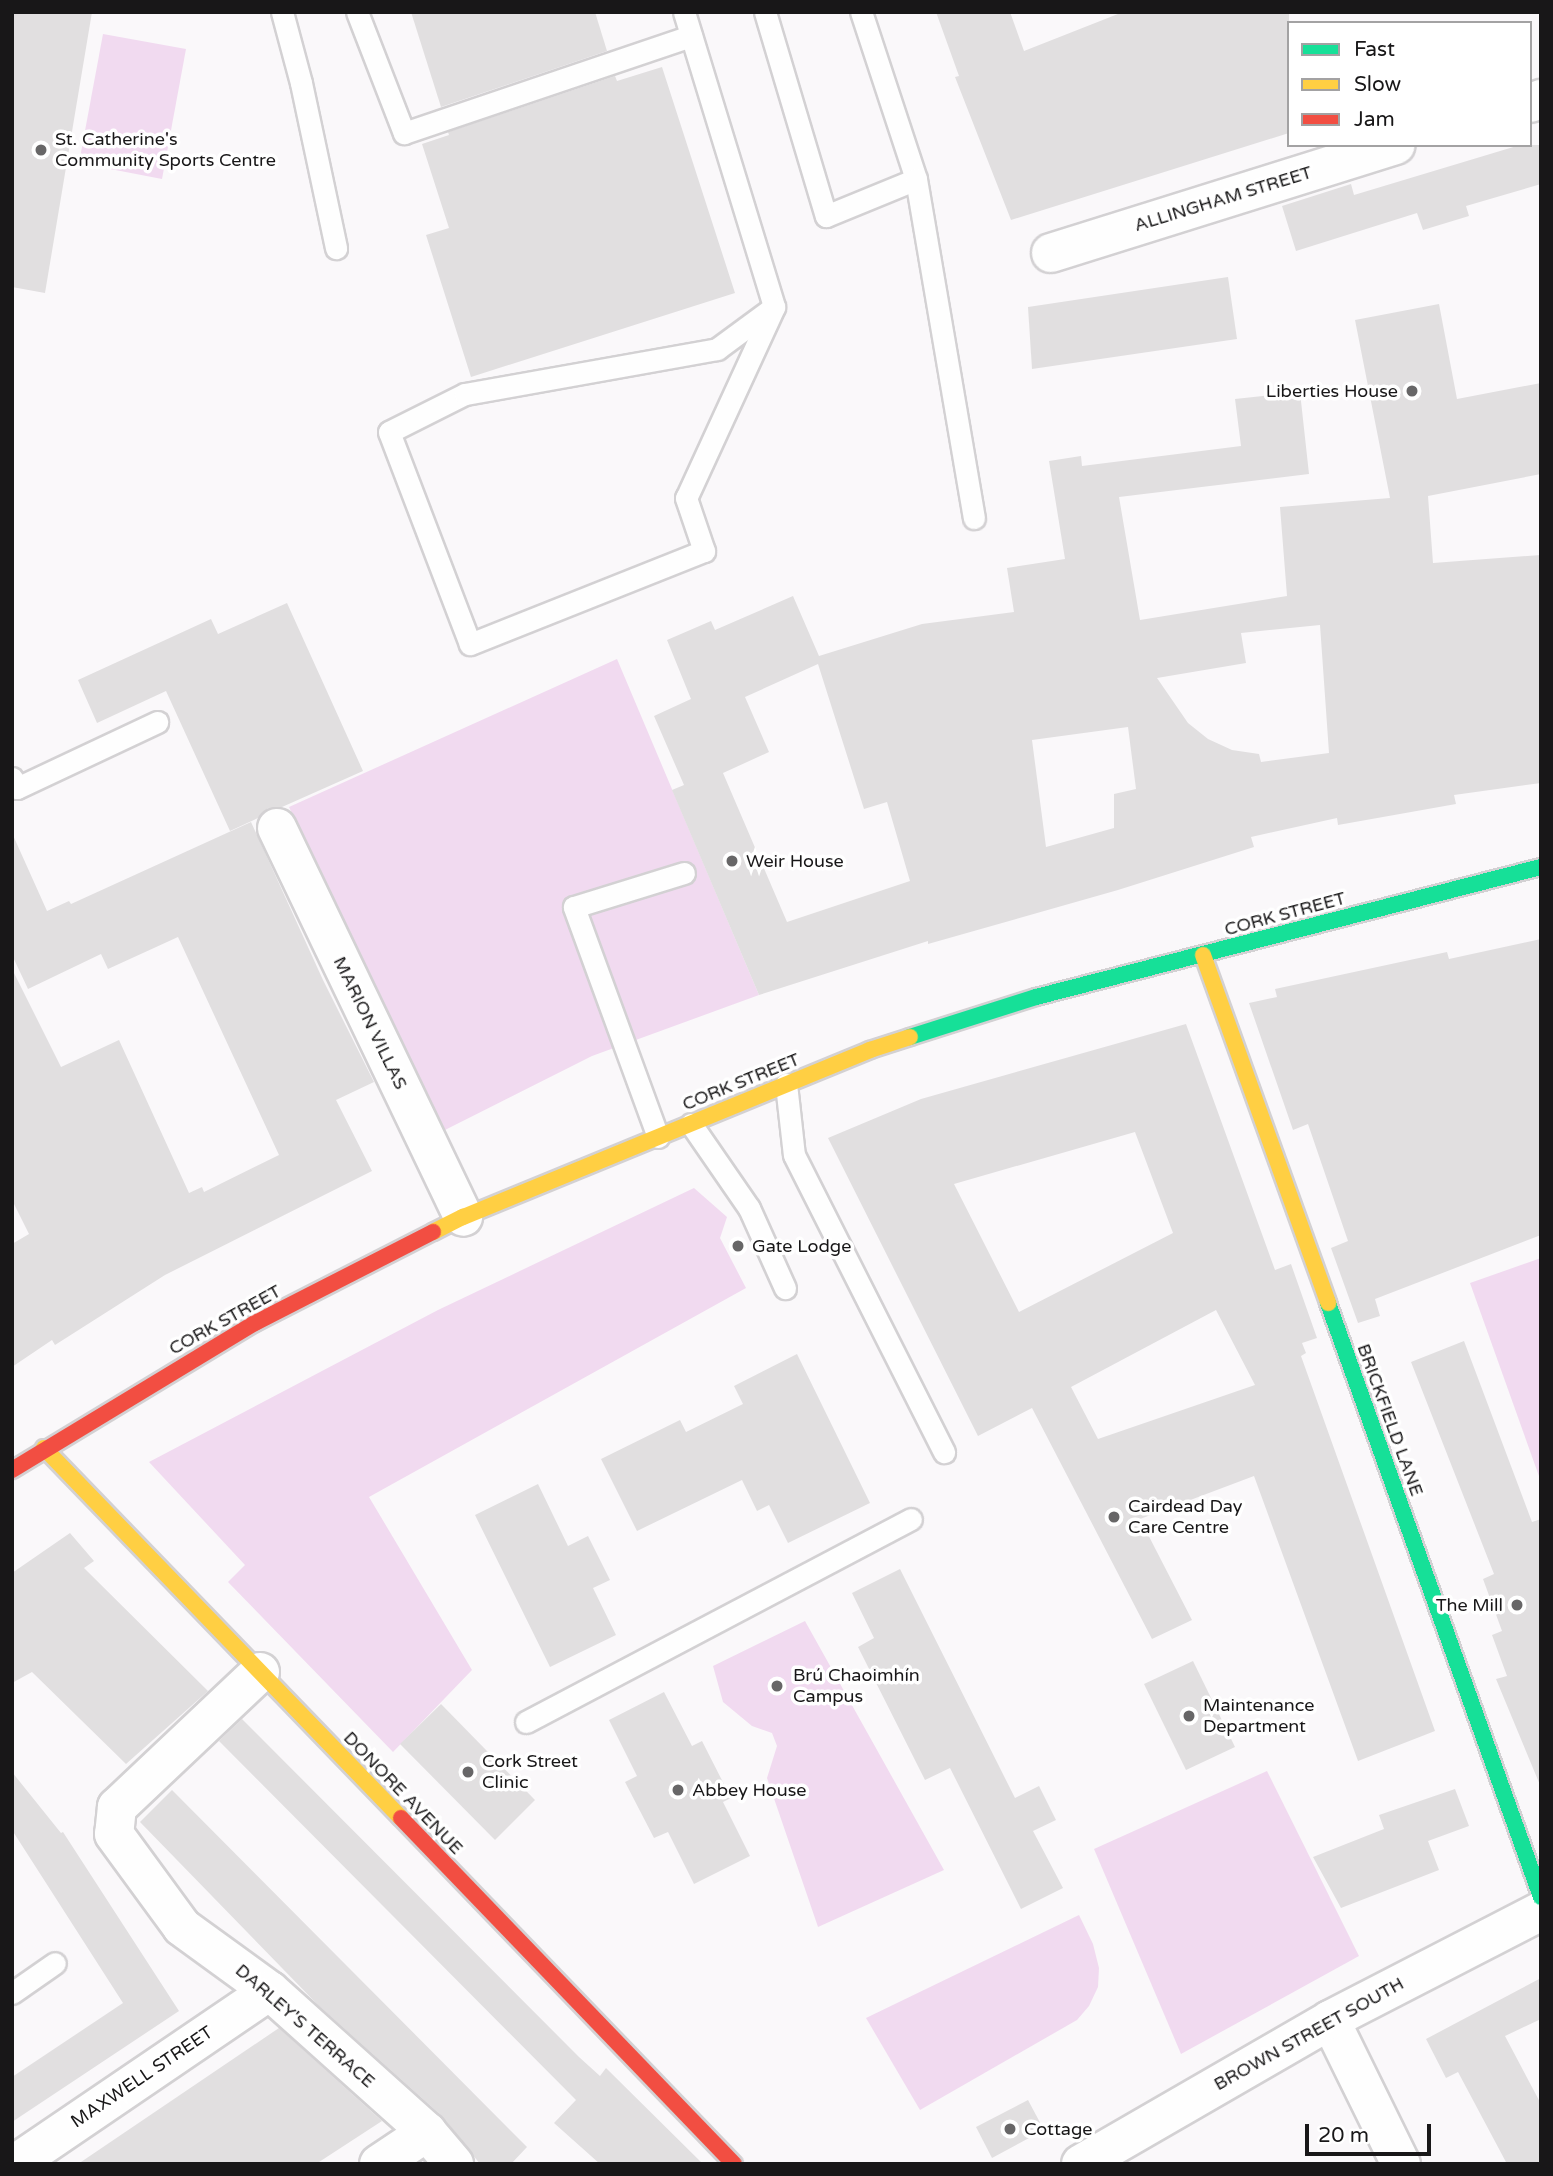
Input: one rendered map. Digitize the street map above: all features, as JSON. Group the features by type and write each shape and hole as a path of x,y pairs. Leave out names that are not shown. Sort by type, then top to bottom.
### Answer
{"street":[{"name":"ALLINGHAM STREET","path":"1051,253 1389,147"},
{"name":"MARION VILLAS","path":"276,828 463,1217"},
{"name":"CORK STREET","path":"12,1470 44,1448 256,1323 463,1217 870,1049 1036,997 1541,867"},
{"name":"BRICKFIELD LANE","path":"1203,955 1541,1897"},
{"name":"DONORE AVENUE","path":"44,1448 734,2164"},
{"name":"DARLEY'S TERRACE","path":"260,1672 117,1807 114,1834 182,1927 270,1991 427,2132 454,2164"},
{"name":"BROWN STREET SOUTH","path":"1081,2164 1330,2020 1541,1911"},
{"name":"MAXWELL STREET","path":"15,2164 270,1991"},
{"path":"1330,2020 1401,2164"},
{"path":"379,2164 427,2132"}],"lane":[{"path":"282,12 301,83 336,248"},
{"path":"357,12 404,133 691,36"},
{"path":"684,12 774,307 686,498 704,551 470,644 389,432 465,394 717,349 774,307"},
{"path":"765,12 826,216 916,179"},
{"path":"861,12 916,179 974,518"},
{"path":"12,778 17,788 157,722"},
{"path":"658,1137 574,907 684,873"},
{"path":"786,1084 794,1155 944,1452"},
{"path":"691,1124 749,1208 785,1288"},
{"path":"526,1722 911,1520"},
{"path":"12,1993 55,1963"}],"shaded area":[{"path":"103,34 186,49 162,179 79,163"},
{"path":"617,659 759,995 592,1056 439,1133 289,807"},
{"path":"694,1188 727,1217 720,1238 746,1288 369,1497 472,1670 393,1752 228,1582 245,1565 149,1462 438,1310"},
{"path":"1541,1258 1541,1479 1540,1479 1470,1283"},
{"path":"805,1621 944,1870 818,1927 767,1778 777,1746 772,1733 752,1726 723,1702 713,1666"},
{"path":"1267,1771 1359,1956 1181,2054 1094,1849"},
{"path":"1079,1915 1093,1944 1099,1968 1098,1987 1089,2006 1077,2020 920,2110 866,2018"}],"building":[{"name":"St. Catherine's Community Sports Centre","path":"12,12 92,12 45,293 12,287"},
{"path":"411,12 595,12 607,51 441,107"},
{"path":"936,12 1010,12 1024,51 1123,12 1289,12 1287,134 1011,220 955,77 959,76"},
{"path":"662,67 735,293 471,377 426,235 449,228 422,144 449,135 448,132 615,76 617,81"},
{"path":"1541,145 1541,184 1466,206 1469,216 1423,230 1417,213 1296,251 1282,206 1351,184 1354,195 1513,147"},
{"path":"1228,277 1237,339 1032,369 1028,307"},
{"path":"1439,304 1457,399 1541,383 1541,474 1428,496 1433,563 1541,555 1541,783 1454,795 1456,804 1338,825 1337,818 1251,837 1254,847 1118,890 928,944 928,941 759,995 672,790 684,785 654,716 691,699 667,640 711,621 715,630 793,596 819,656 922,624 1014,612 1007,568 1065,559 1049,461 1081,456 1082,466 1241,446 1235,399 1300,392 1309,474 1119,497 1140,620 1287,596 1280,507 1390,498 1355,320","holes":["1320,625 1329,753 1261,762 1259,754 1232,750 1208,739 1188,723 1157,678 1246,663 1241,633","818,664 864,809 887,802 910,881 787,922 723,773 769,752 745,697","1128,727 1136,789 1114,794 1114,828 1046,847 1032,740"]},
{"path":"287,603 363,771 282,807 268,808 258,818 230,831 166,691 97,723 78,680 211,619 218,634"},
{"path":"251,822 323,980 374,1082 336,1100 372,1171 165,1275 55,1345 52,1340 12,1367 12,1244 29,1234 12,1200 12,969 61,1067 119,1040 189,1193 202,1187 204,1192 279,1155 178,937 108,969 101,954 28,989 12,955 12,833 47,911 69,901 71,904"},
{"path":"1541,939 1541,1235 1375,1299 1380,1316 1358,1323 1331,1248 1348,1241 1308,1124 1293,1130 1249,1003 1277,997 1275,989 1447,952 1449,959"},
{"path":"1186,1024 1275,1270 1291,1264 1317,1338 1302,1343 1306,1353 1301,1356 1435,1731 1358,1761 1254,1476 1140,1519 1192,1620 1152,1639 1032,1408 978,1436 828,1138 921,1099","holes":["1135,1132 1173,1233 1019,1312 954,1184","1216,1310 1255,1385 1098,1439 1071,1387"]},
{"path":"1464,1341 1532,1522 1541,1519 1540,1785 1496,1679 1507,1676 1492,1635 1502,1631 1483,1579 1494,1574 1411,1362"},
{"path":"797,1354 870,1503 788,1543 769,1505 757,1511 742,1480 637,1531 601,1459 680,1420 686,1432 743,1404 734,1386"},
{"path":"538,1484 568,1546 588,1536 610,1580 593,1588 616,1635 550,1667 475,1515"},
{"path":"70,1533 94,1561 84,1568 208,1691 126,1764 32,1672 12,1683 12,1573"},
{"path":"900,1569 1015,1798 1039,1786 1056,1820 1033,1831 1063,1888 1021,1909 950,1768 925,1780 858,1647 874,1638 852,1593"},
{"name":"Maintenance Department","path":"1193,1661 1235,1747 1186,1770 1144,1684"},
{"name":"Abbey House","path":"664,1692 692,1746 702,1741 731,1798 723,1802 750,1856 694,1884 668,1832 654,1838 625,1782 637,1776 609,1720"},
{"name":"Cork Street Clinic","path":"441,1704 535,1800 495,1840 400,1744"},
{"path":"242,1719 579,2057 600,2076 606,2068 703,2164 600,2164 554,2123 576,2100 219,1741"},
{"path":"12,1772 61,1833 63,1832 179,2011 12,2122 12,2077 123,2003 12,1830"},
{"path":"1455,1789 1469,1826 1428,1841 1439,1870 1341,1908 1313,1857 1384,1829 1379,1815"},
{"path":"172,1790 527,2147 511,2164 480,2164 442,2116 317,2004 140,1822"},
{"path":"1541,1978 1541,2019 1505,2036 1541,2104 1541,2164 1507,2164 1458,2072 1446,2078 1426,2039"},
{"path":"279,2028 382,2121 316,2164 78,2164"},
{"name":"Cottage","path":"1028,2100 1044,2130 992,2158 976,2127"}],"traffic: fast":[{"path":"910,1037 1036,997 1541,867"},
{"path":"1328,1303 1541,1897"}],"traffic: slow":[{"path":"1203,955 1328,1303"},
{"path":"433,1232 463,1217 870,1050 910,1037"},
{"path":"44,1448 401,1818"}],"traffic: jam":[{"path":"12,1470 255,1323 433,1232"},
{"path":"401,1818 734,2164"}],"place":[{"name":"St. Catherine's Community Sports Centre","path":"41,150"},
{"name":"Liberties House","path":"1412,391"},
{"name":"Weir House","path":"732,861"},
{"name":"Gate Lodge","path":"738,1246"},
{"name":"Cairdead Day Care Centre","path":"1114,1517"},
{"name":"The Mill","path":"1517,1605"},
{"name":"Brú Chaoimhín Campus","path":"777,1686"},
{"name":"Maintenance Department","path":"1189,1716"},
{"name":"Cork Street Clinic","path":"468,1772"},
{"name":"Abbey House","path":"678,1790"},
{"name":"Cottage","path":"1010,2129"}]}
